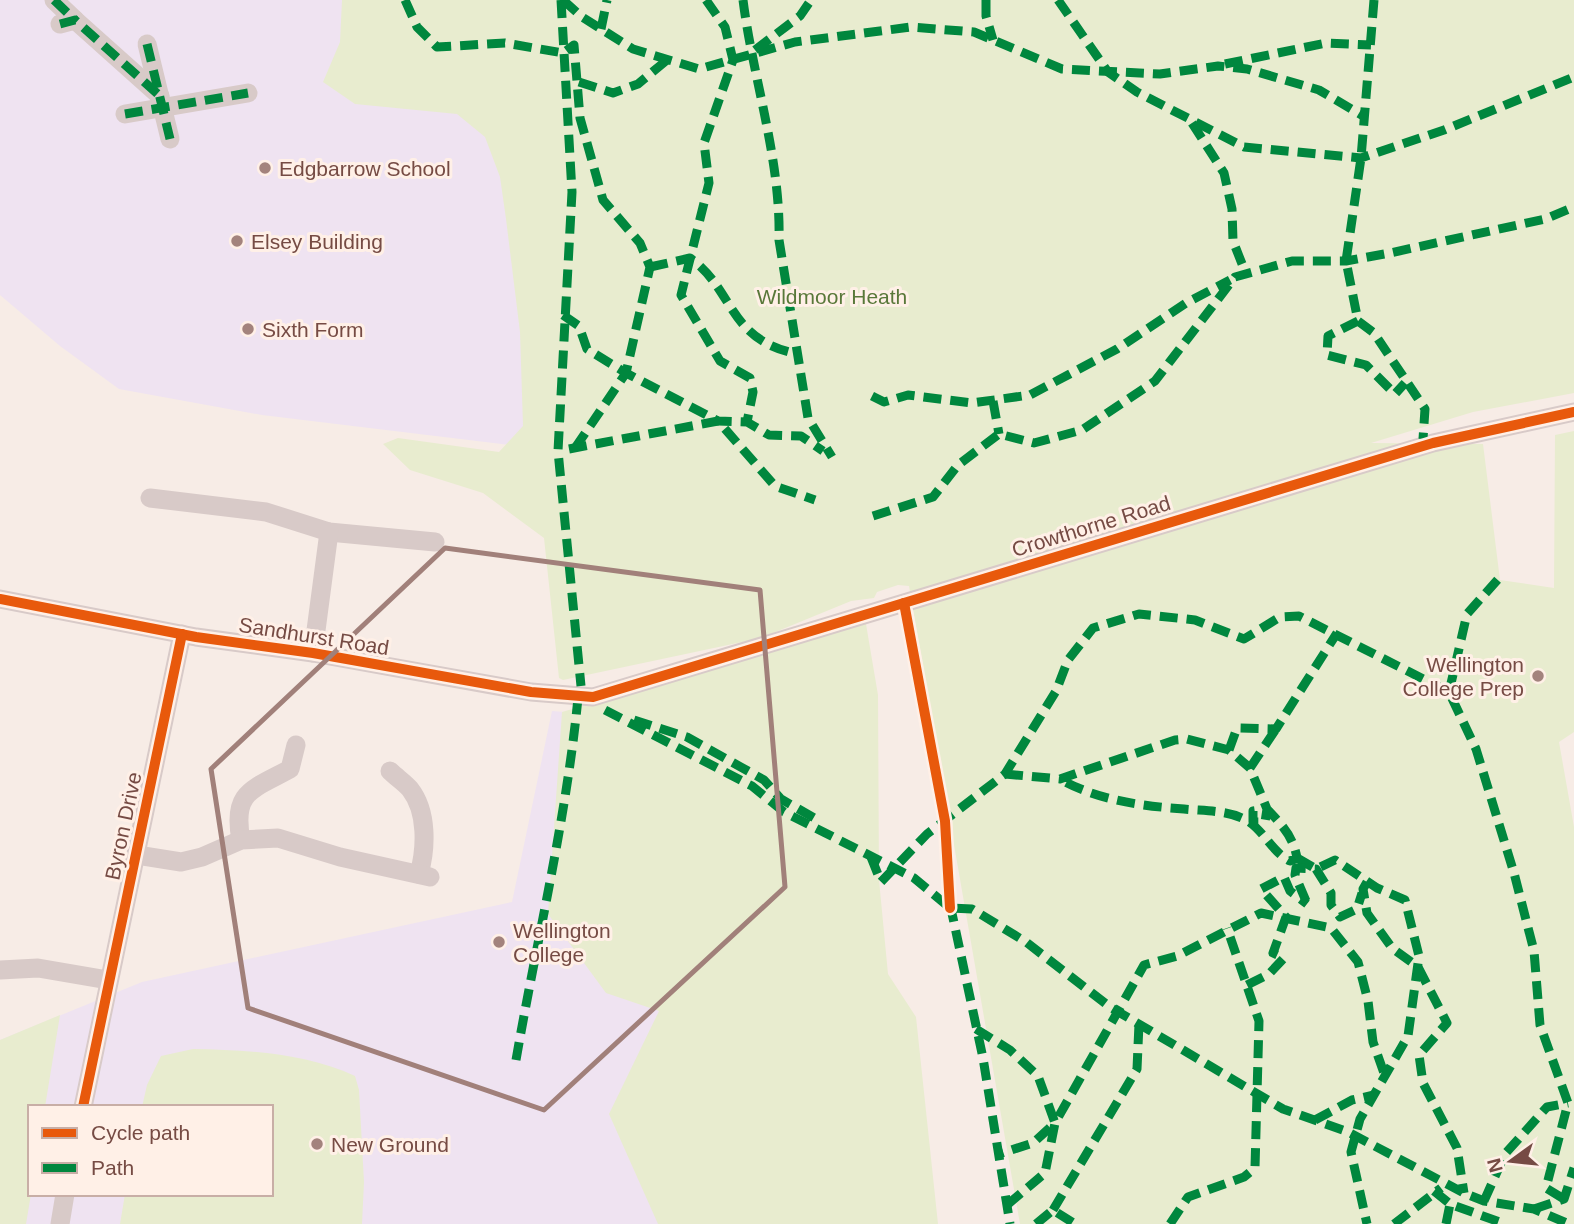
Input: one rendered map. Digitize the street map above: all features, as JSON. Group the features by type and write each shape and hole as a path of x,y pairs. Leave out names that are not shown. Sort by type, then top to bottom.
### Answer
{"street":[{"path":"54,0 68,22 161,102"},
{"path":"147,44 170,139"},
{"path":"125,114 161,102 248,93"},
{"name":"Crowthorne Road","path":"622,689 1420,447 1506,425 1574,412"},
{"path":"150,498 266,512 329,532 435,542"},
{"path":"313,653 329,532"},
{"name":"Sandhurst Road","path":"0,599 182,634 313,653 565,696 593,697 622,689"},
{"name":"Byron Drive","path":"83,1105 182,634"},
{"path":"241,840 236,814 245,796 290,769 296,745"},
{"path":"137,855 181,862 202,857 241,840 278,838 340,858 424,876 426,849 418,807 411,790 390,771"},
{"path":"0,970 38,968 108,980"},
{"path":"60,1224 65,1196"}],"highlighted area":[{"path":"445,548 760,590 785,887 544,1110 248,1008 211,769"}],"shaded area":[{"name":"Edgbarrow School","path":"0,0 349,0 524,36 542,449 262,415 119,389 60,346 0,295"},
{"name":"Wellington College","path":"552,711 577,713 788,1224 0,1224 0,1040 142,982 512,902"}],"green space":[{"name":"Wildmoor Heath","path":"342,0 1574,0 1574,393 1473,412 1371,443 1483,444 1500,580 1554,588 1555,435 1574,431 1574,732 1559,742 1574,827 1574,1224 1020,1224 909,586 898,585 877,592 874,598 851,601 761,638 563,680 559,678 544,538 483,493 410,470 383,444 398,438 499,452 523,426 520,332 500,177 485,137 457,114 355,104 323,82 340,42"},
{"path":"866,624 878,695 879,880 888,974 916,1017 938,1224 658,1224 609,1114 659,1011 606,993 548,914 562,712"},
{"path":"60,1015 45,1105 28,1105 28,1196 31,1196 26,1224 0,1224 0,1040"},
{"name":"New Ground","path":"193,1049 255,1052 316,1062 355,1076 359,1090 364,1182 362,1224 120,1224 125,1196 273,1196 273,1105 142,1105 147,1085 161,1056"}],"marked path":[{"path":"54,0 75,20"},
{"path":"405,0 417,27 437,47 505,43 563,53 574,45 580,118 603,200 640,243 650,267 626,373 575,448"},
{"path":"561,0 572,192 558,451 581,686"},
{"path":"563,0 582,17 633,49 699,69 795,42 911,27 974,32 1062,69 1160,74 1218,66 1247,69 1319,90 1365,117"},
{"path":"601,29 607,0"},
{"path":"706,0 725,27 733,60 704,143 709,183 681,295 720,361 750,378 753,392 747,422"},
{"path":"743,0 776,179 779,240 808,418 832,457"},
{"path":"755,50 800,16 811,0"},
{"path":"986,0 986,16 993,40"},
{"path":"1058,0 1108,72 1137,92 1244,147 1361,158 1444,130 1574,77"},
{"path":"1374,0 1361,158 1346,261 1358,321 1374,333 1425,409 1423,439"},
{"path":"60,24 75,20 160,96"},
{"path":"1225,64 1326,43 1371,45"},
{"path":"147,44 170,139"},
{"path":"579,82 613,93 638,84 667,60"},
{"path":"125,114 248,93"},
{"path":"1192,123 1224,173 1232,209 1233,241 1246,274"},
{"path":"873,516 933,497 958,465 999,434 1034,443 1082,430 1155,381 1235,277 1292,261 1346,261 1390,253 1545,219 1574,207"},
{"path":"650,267 690,258 705,271 744,326 775,347 798,354"},
{"path":"872,396 884,402 908,395 972,403 1030,395 1117,349 1186,303 1230,280"},
{"path":"563,315 579,326 587,349 626,373 718,421 747,422 769,435 801,436 823,451"},
{"path":"1358,321 1328,336 1327,355 1366,365 1395,394 1405,383"},
{"path":"993,401 999,434"},
{"path":"569,449 718,421 775,486 815,500"},
{"path":"1449,692 1467,614 1500,577"},
{"path":"871,857 881,882 927,834 1005,774 1056,691 1068,660 1093,628 1139,614 1195,620 1244,639 1280,617 1299,616 1449,692 1476,749 1514,873 1534,951 1540,1025 1568,1103 1546,1188 1564,1199"},
{"path":"1229,750 1237,728 1276,729 1337,633"},
{"path":"516,1060 559,835 578,698"},
{"path":"605,710 752,786 784,812 914,878 950,908 972,909 1026,942 1110,1007 1283,1109 1348,1132 1464,1193 1484,1201 1534,1209 1569,1224"},
{"path":"634,720 687,737 764,780 781,799 816,819"},
{"path":"1250,768 1276,729"},
{"path":"1005,774 1060,779 1175,740 1187,739 1229,750 1250,768 1267,809 1265,822 1253,822 1253,811 1267,809 1290,837 1297,858 1290,861 1283,857 1255,827 1235,815 1120,801 1089,792 1060,779"},
{"path":"1297,858 1316,869 1335,860 1377,888 1405,900 1419,956 1408,1036 1360,1119 1351,1152 1367,1224"},
{"path":"1306,901 1295,875 1296,868 1316,869 1331,893 1331,905 1340,917 1357,909 1362,893"},
{"path":"1247,985 1269,974 1284,958 1273,953 1286,917 1261,889 1284,877 1290,891 1307,904"},
{"path":"1367,882 1363,889 1367,913 1392,948 1418,967 1447,1023 1419,1055 1423,1083 1457,1148 1464,1193"},
{"path":"950,904 983,1058 1010,1224"},
{"path":"1007,1205 1045,1173 1055,1123 1144,965 1177,956 1261,913 1331,928 1358,962 1368,1001 1373,1042 1385,1076"},
{"path":"1170,1224 1188,1197 1244,1177 1255,1168 1259,1021 1227,928"},
{"path":"1053,1210 1137,1069 1139,1024"},
{"path":"976,1029 1010,1050 1038,1076 1055,1123 1033,1143 999,1154"},
{"path":"1315,1120 1352,1100 1374,1095"},
{"path":"1484,1201 1505,1154 1547,1107 1568,1103"},
{"path":"1534,1209 1564,1199 1574,1168"},
{"path":"1394,1224 1441,1188"},
{"path":"1434,1191 1450,1204 1505,1224"},
{"path":"1446,1224 1450,1204"},
{"path":"1036,1224 1053,1210 1075,1224"}],"cycle path":[{"path":"0,599 196,637 313,653 531,692 593,697 1433,443 1574,412"},
{"path":"904,603 945,821 950,908"},
{"path":"83,1105 182,634"}],"place":[{"name":"Edgbarrow School","path":"265,168"},
{"name":"Elsey Building","path":"237,241"},
{"name":"Sixth Form","path":"248,329"},
{"name":"Wellington College Prep","path":"1538,676"},
{"name":"Wellington College","path":"499,942"},
{"name":"New Ground","path":"317,1144"}]}
